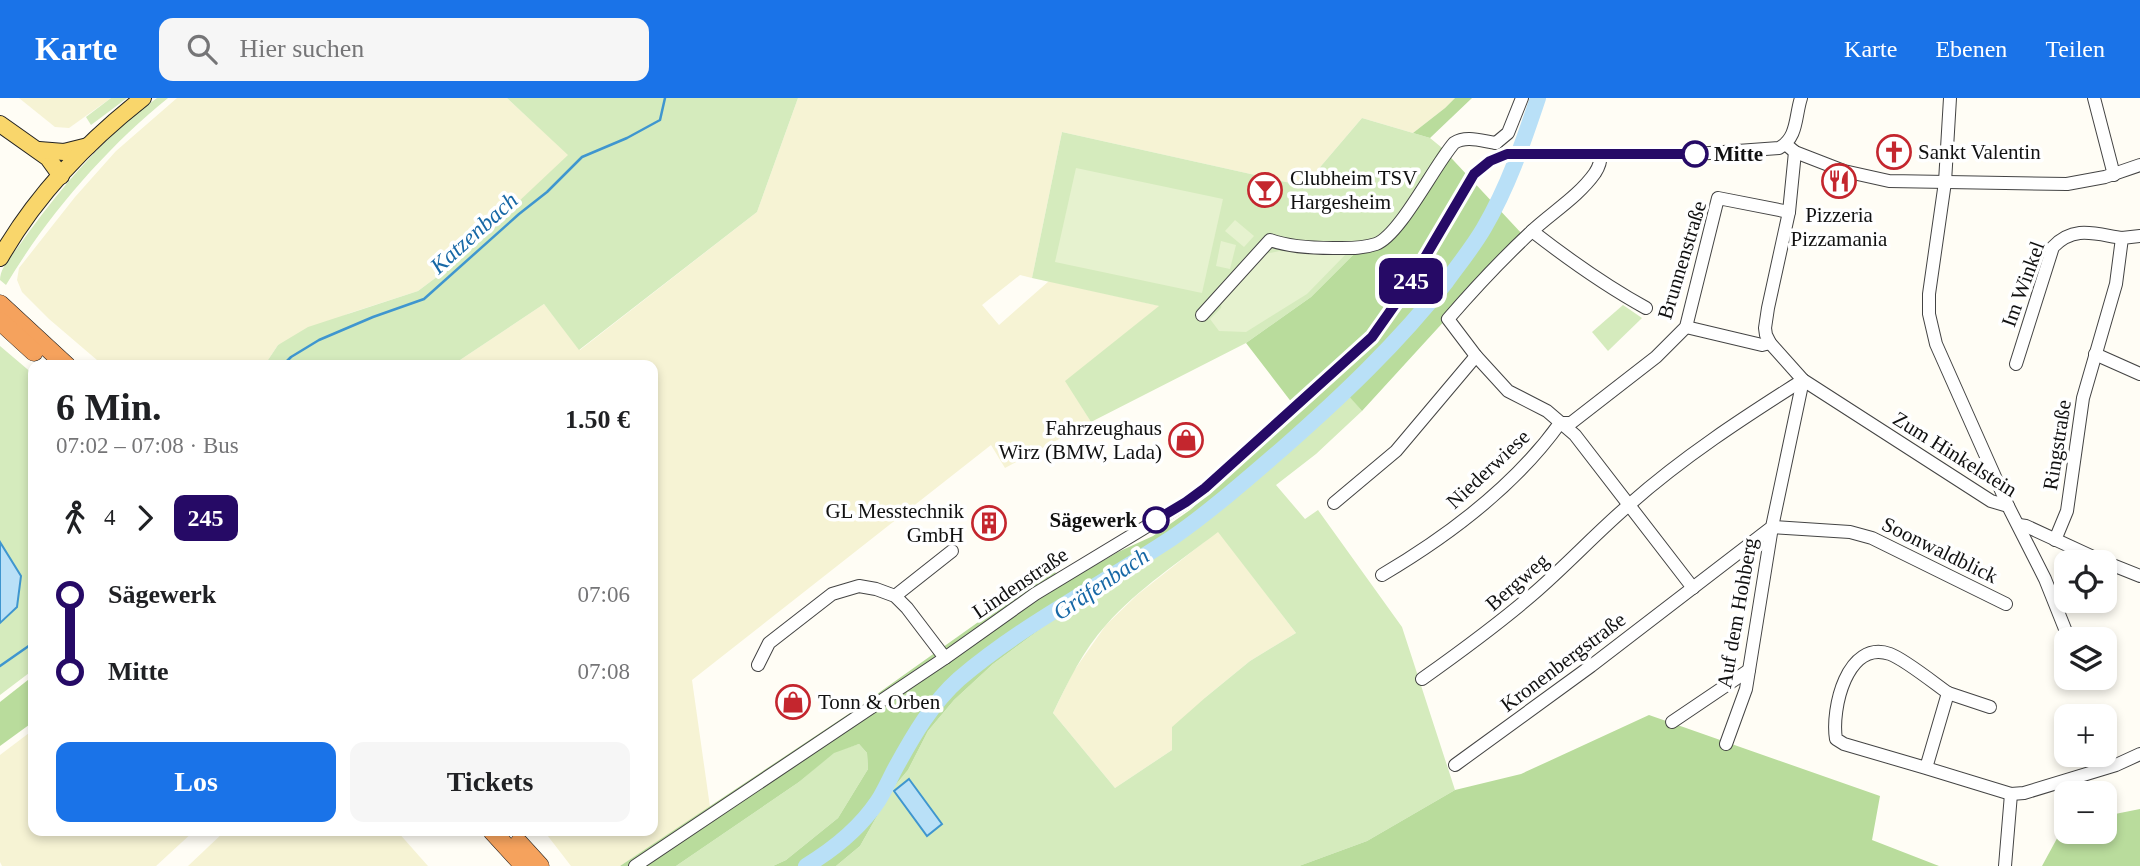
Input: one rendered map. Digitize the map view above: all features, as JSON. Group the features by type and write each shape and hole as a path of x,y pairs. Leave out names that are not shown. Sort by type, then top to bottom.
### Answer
{"highway":[{"path":"1,310 45,360"},
{"path":"1,310 60,360"},
{"path":"497,836 524,866"},
{"path":"513,836 540,866"}],"main road":[{"path":"0,258 59,178 88,146 143,98"},
{"path":"4,127 53,163 59,178"},
{"path":"4,127 28,153 59,178"},
{"path":"37,149 64,152 88,146"}],"street":[{"path":"1202,315 1270,240 1283,244 1329,248 1356,248 1377,244 1394,231 1454,143 1471,139 1496,143 1508,133 1522,98"},
{"path":"1686,327 1762,345 1770,343 1765,328 1789,212 1790,140 1801,98"},
{"path":"1950,98 1945,182 1929,293 1929,314 1936,344 2008,506"},
{"path":"2094,98 2114,175"},
{"path":"1496,143 1503,155 1682,155 1790,148 1844,171 1889,181 2067,184 2114,175 2140,165"},
{"name":"Niederwiese","path":"1382,575 1458,524 1505,485 1546,443 1560,424 1547,411 1508,391 1476,356 1448,319 1532,230 1571,198 1595,173 1601,153"},
{"name":"Lindenstraße","path":"635,866 1035,594 1186,502 1275,426 1372,337 1414,277 1474,174 1503,155"},
{"name":"Brunnenstraße","path":"1560,424 1571,423 1656,357 1686,327 1718,198 1789,212"},
{"path":"1532,230 1568,258 1646,308"},
{"name":"Im Winkel","path":"2016,364 2053,247 2062,237 2074,232 2122,239"},
{"path":"2122,239 2140,236"},
{"name":"Ringstraße","path":"2055,540 2067,511 2083,398 2116,284 2122,239"},
{"name":"Zum Hinkelstein","path":"1770,343 1803,380 1991,501 2008,506 2045,579 2064,627"},
{"path":"2095,354 2140,374"},
{"path":"1334,503 1396,451 1476,356"},
{"path":"1772,527 1803,380"},
{"name":"Bergweg","path":"1422,679 1498,624 1629,505 1695,453 1751,412 1803,380"},
{"path":"1560,424 1575,435 1693,588"},
{"path":"2019,526 2026,526 2078,550"},
{"name":"Kronenbergstraße","path":"1455,765 1772,527"},
{"name":"Soonwaldblick","path":"1772,527 1850,532 1872,538 2006,604"},
{"name":"Auf dem Hohberg","path":"1726,744 1746,689 1772,527"},
{"path":"895,596 953,551"},
{"path":"2117,567 2140,576"},
{"path":"758,665 769,643 832,594 859,586 895,596 944,658"},
{"path":"1990,707 1948,693 1891,654 1875,652 1859,659 1847,674 1837,700 1834,729 1836,739 1844,744 2011,794 2024,793 2116,765 2140,754"},
{"path":"1672,722 1749,670"},
{"path":"1926,768 1948,693"},
{"path":"2005,866 2011,794"}],"shaded area":[{"path":"19,98 111,98 69,128 55,127"},
{"path":"177,98 507,98 569,155 446,270 418,291 350,313 278,345 268,360 97,360 22,292 17,280 19,268 75,197 116,151"},
{"path":"798,98 1455,98 1413,133 1362,118 1304,186 1062,132 1032,278 1020,275 982,305 999,325 1049,281 1160,306 1066,381 1091,422 1005,468 991,445 692,680 710,807 620,866 571,866 548,836 658,836 658,360 460,360 544,304 580,350 757,212"},
{"path":"1218,531 1296,633 1250,661 1206,697 1172,750 1115,788 1053,713 1073,672 1106,625 1137,595"},
{"path":"28,734 28,836 189,836 156,866 2,866 0,755"},
{"path":"220,836 401,836 428,866 188,866"}],"green space":[{"path":"111,98 127,98 91,125 86,117"},
{"path":"157,98 168,98 122,139 79,184 40,234 6,285 0,280 8,261 66,184 100,147"},
{"path":"507,98 798,98 757,212 579,350 544,304 460,360 268,360 278,345 308,327 418,291 446,270 568,155"},
{"path":"1455,98 1472,98 1430,138 1413,133 1445,108"},
{"path":"1362,118 1430,138 1441,147 1393,223 1383,234 1352,256 1311,297 1246,343 1091,422 1065,381 1159,306 1032,278 1062,132 1304,186"},
{"path":"1441,147 1523,235 1362,411 1347,394 1201,521 1082,598 993,664 954,700 928,731 908,770 893,788 860,846 836,866 773,866 786,860 838,818 868,769 867,753 859,744 834,753 799,782 676,866 620,866 856,709 1053,569 1063,584 1118,552 1153,536 1190,510 1299,412 1246,343 1311,297 1352,256 1383,234 1393,223"},
{"path":"1076,168 1223,199 1202,293 1055,262"},
{"path":"1235,220 1254,236 1244,247 1225,231"},
{"path":"1221,241 1236,245 1230,269 1216,266"},
{"path":"1280,251 1347,253 1307,294 1246,332 1219,331 1210,319 1221,308 1222,300 1265,254"},
{"path":"1623,305 1642,318 1608,351 1592,332"},
{"path":"0,346 28,370 28,674 0,695 0,623 17,607 21,576 0,542"},
{"path":"1347,393 1362,411 1316,454 1276,485 1305,519 1318,510 1402,627 1455,790 1367,841 1299,866 836,866 860,846 893,788 908,770 928,731 954,700 993,664 1082,598 1201,521","holes":["1218,532 1296,633 1250,661 1206,697 1172,727 1172,750 1115,788 1053,713 1083,656 1106,625 1145,587"]},
{"path":"28,680 28,726 0,746 0,702"},
{"path":"1649,715 1880,796 1872,840 1939,866 1299,866 1367,841 1455,790 1521,774"},
{"path":"859,744 867,753 868,769 838,818 786,860 773,866 676,866 799,782 834,752"},
{"path":"2140,809 2140,866 2042,866 2054,844 2117,844 2117,814"}],"water":[{"path":"0,542 21,576 17,607 0,623"},
{"path":"909,779 942,824 927,836 894,791"}],"waterway":[{"name":"Katzenbach","path":"288,360 319,340 424,299 547,192 582,157 627,138 660,120 665,98"},
{"name":"Gräfenbach","path":"806,866 846,837 871,811 924,720 959,679 1010,640 1146,555 1201,517 1304,429 1389,348 1428,305 1484,228 1508,181 1538,98"},
{"name":"Katzenbach","path":"0,666 28,646"}],"bus line":[{"name":"245","path":"1156,520 1205,488 1372,337 1420,267 1474,174 1484,165 1507,154 1695,154"}],"place":[{"name":"Sankt Valentin","path":"1894,152"},
{"name":"Mitte","path":"1695,154"},
{"name":"Pizzeria Pizzamania","path":"1839,181"},
{"name":"Clubheim TSV Hargesheim","path":"1265,190"},
{"name":"Fahrzeughaus Wirz (BMW, Lada)","path":"1186,440"},
{"name":"Sägewerk","path":"1156,520"},
{"name":"GL Messtechnik GmbH","path":"989,523"},
{"name":"Tonn & Orben","path":"793,702"}]}
